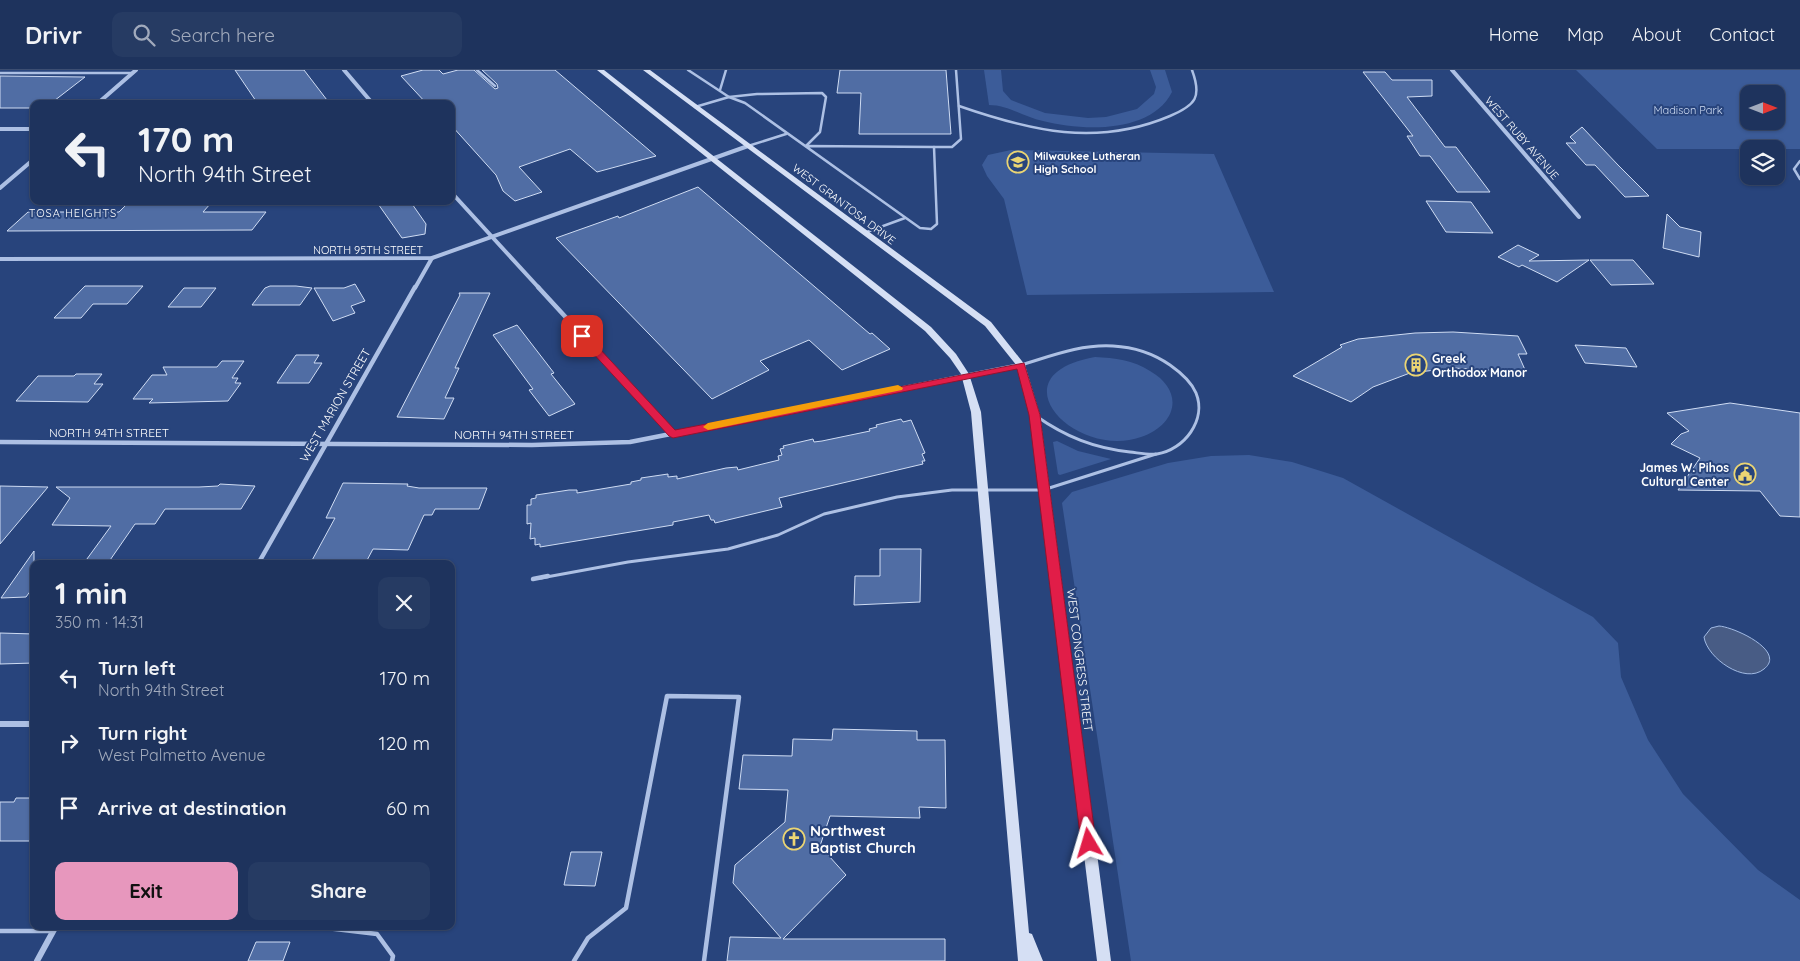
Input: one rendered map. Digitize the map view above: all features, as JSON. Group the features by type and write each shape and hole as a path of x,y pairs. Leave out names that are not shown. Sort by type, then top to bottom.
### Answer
{"street":[{"path":"102,100 136,70"},
{"path":"344,70 370,100"},
{"path":"600,70 928,329 953,356 965,374 976,412 1025,961"},
{"name":"WEST GRANTOSA DRIVE","path":"646,70 988,324 1021,365"},
{"name":"WEST RUBY AVENUE","path":"1452,70 1579,217"},
{"path":"0,128 30,128"},
{"name":"NORTH 95TH STREET","path":"0,259 432,258 748,146"},
{"path":"0,188 30,162"},
{"path":"455,196 673,434"},
{"name":"WEST MARION STREET","path":"260,560 432,258"},
{"name":"NORTH 94TH STREET","path":"0,442 326,442 532,445 630,442 965,374 1021,365"},
{"name":"WEST CONGRESS STREET","path":"1021,365 1034,415 1104,961"},
{"path":"0,724 30,724"},
{"path":"37,961 54,930"},
{"path":"1023,932 1036,961"}],"lane":[{"path":"477,70 495,86"},
{"path":"688,70 729,97 745,103 920,228 931,229 937,224 934,147"},
{"path":"720,90 726,70"},
{"path":"806,146 952,147 961,139 956,70"},
{"path":"958,106 1009,124 1039,130 1101,134 1128,131 1156,124 1188,106 1198,97 1200,88 1192,70"},
{"path":"0,73 133,73"},
{"path":"696,107 729,97 757,94 822,93 826,97 820,132 806,146"},
{"path":"748,146 786,134"},
{"path":"1800,162 1794,169 1800,180"},
{"path":"864,233 905,218"},
{"path":"533,579 628,562 728,549 778,535 824,514 897,497 952,490 1043,490 1174,449 1188,438 1199,416 1200,407 1194,388 1180,372 1159,358 1134,349 1108,346 1082,347 1021,365"},
{"path":"1034,415 1057,431 1082,444 1105,450 1156,454"},
{"path":"574,961 576,954 597,929 626,908 667,696 739,697 704,961"},
{"path":"0,931 30,930"},
{"path":"344,930 377,934 393,956 392,961"}],"green space":[{"path":"984,70 1001,70 1003,91 1011,100 1045,113 1088,118 1106,117 1137,109 1154,94 1156,87 1150,70 1165,70 1172,92 1162,106 1148,116 1132,122 1114,126 1077,127 1043,121 1003,107 989,105"},
{"name":"Madison Park","path":"1576,70 1800,70 1800,149 1785,149 1785,140 1740,140 1740,149 1657,149"},
{"path":"1011,150 1214,154 1274,292 1027,295 1004,199 987,176 982,165 988,155"},
{"path":"1095,357 1130,362 1144,367 1161,379 1168,388 1172,398 1169,416 1163,424 1153,432 1141,437 1116,441 1092,437 1071,427 1055,412 1047,396 1050,380 1065,367"},
{"path":"1057,441 1078,451 1111,459 1060,475 1058,474 1053,442"},
{"path":"1249,455 1292,462 1343,478 1593,617 1618,643 1621,677 1648,740 1683,794 1758,870 1800,900 1800,961 1131,961 1062,503 1072,492 1168,463 1211,456"}],"shaded area":[{"path":"1719,626 1746,635 1764,648 1769,655 1769,662 1764,669 1756,673 1747,674 1728,667 1719,661 1707,645 1704,637 1711,628"}],"building":[{"path":"235,70 304,70 327,100 255,100"},
{"path":"423,70 439,70 443,74 458,70 474,70 495,89 498,88 497,84 482,70 555,70 656,156 597,172 570,149 519,167 542,192 515,201 503,191 496,175 455,129 455,100 423,100 401,76"},
{"path":"840,70 946,70 951,134 859,134 861,93 837,93"},
{"path":"1363,72 1385,72 1392,80 1432,80 1432,96 1407,97 1445,147 1456,147 1490,192 1457,192 1430,156 1420,156 1407,136 1413,136"},
{"path":"0,76 85,77 55,100 30,100 30,108 0,108"},
{"path":"1582,127 1649,196 1625,197 1595,165 1586,165 1566,143 1576,143 1570,137"},
{"path":"698,187 890,349 842,370 809,340 760,361 769,370 712,399 556,238 618,216 619,218"},
{"path":"1426,201 1471,202 1493,233 1446,232"},
{"path":"126,205 209,205 203,212 266,212 252,230 7,231 28,212 119,212"},
{"path":"379,205 413,205 426,224 425,234 402,238"},
{"path":"1667,214 1680,227 1701,232 1699,257 1663,248"},
{"path":"1518,245 1539,255 1529,261 1589,260 1557,282 1522,265 1519,267 1498,257"},
{"path":"1590,260 1633,260 1654,284 1611,285"},
{"path":"355,284 365,301 351,306 355,313 333,321 314,288 344,288"},
{"path":"85,286 143,286 127,304 93,304 81,318 54,318"},
{"path":"270,286 312,288 300,305 252,305 265,288"},
{"path":"184,288 216,288 201,307 168,307"},
{"path":"459,293 490,293 455,368 459,368 445,398 454,398 444,419 397,417 460,295"},
{"path":"517,325 554,373 551,374 575,404 549,416 529,390 533,389 493,335"},
{"name":"Greek Orthodox Manor","path":"1453,332 1518,336 1527,354 1518,354 1526,372 1453,368 1410,373 1373,387 1351,402 1293,376 1342,347 1340,345 1358,339 1415,333"},
{"path":"1575,345 1626,348 1637,367 1585,363"},
{"path":"296,355 319,355 314,363 322,363 309,383 277,383"},
{"path":"222,361 244,361 232,378 238,378 235,383 241,383 228,401 149,403 153,399 133,399 152,375 167,375 163,367 217,367"},
{"path":"76,374 102,374 94,384 103,384 88,402 16,401 38,376 74,376"},
{"name":"James W. Pihos Cultural Center","path":"1730,403 1800,413 1800,517 1780,516 1760,491 1678,490 1700,458 1671,444 1681,434 1689,431 1667,413"},
{"path":"901,419 903,422 911,420 925,453 922,454 925,461 922,461 923,464 779,498 782,507 715,523 709,515 673,522 673,525 540,547 540,544 535,545 535,538 530,539 531,523 527,524 527,505 531,505 531,499 536,498 536,495 569,490 577,490 577,493 631,484 631,482 641,480 641,478 668,474 668,477 677,476 677,479 726,468 737,467 738,470 779,460 778,456 782,455 780,449 784,448 783,446 813,439 814,442 822,441 870,431 869,429 877,427 876,425"},
{"path":"343,483 408,484 407,486 419,488 487,488 479,509 435,509 432,515 424,515 408,550 373,549 367,560 312,560 335,518 326,518"},
{"path":"220,484 255,486 241,509 165,509 155,524 135,524 110,560 86,560 111,526 52,525 70,498 56,487 218,486"},
{"path":"0,486 48,487 0,544"},
{"path":"880,549 921,549 920,602 854,605 855,576 880,576"},
{"path":"34,551 34,560 30,560 30,592 26,597 1,598"},
{"path":"0,633 30,634 30,663 0,664"},
{"name":"Northwest Baptist Church","path":"833,729 917,731 917,740 945,740 946,808 919,807 920,818 830,816 820,846 846,875 783,939 945,939 945,961 727,961 730,937 781,938 733,883 735,865 785,822 788,790 739,789 743,755 792,756 793,739 832,740"},
{"path":"16,798 30,798 30,841 0,841 0,802 14,802"},
{"path":"571,852 602,852 595,886 564,885"},
{"path":"256,942 290,942 283,961 248,961"}],"slow traffic":[{"path":"708,427 898,388"}],"place":[{"name":"Milwaukee Lutheran High School","path":"1018,162"},
{"name":"Greek Orthodox Manor","path":"1416,365"},
{"name":"James W. Pihos Cultural Center","path":"1745,474"},
{"name":"Northwest Baptist Church","path":"794,839"}],"district":[{"name":"TOSA HEIGHTS","path":"73,213"}],"route":[{"path":"582,336 673,434 965,374 1021,365 1034,415 1089,843"}]}
